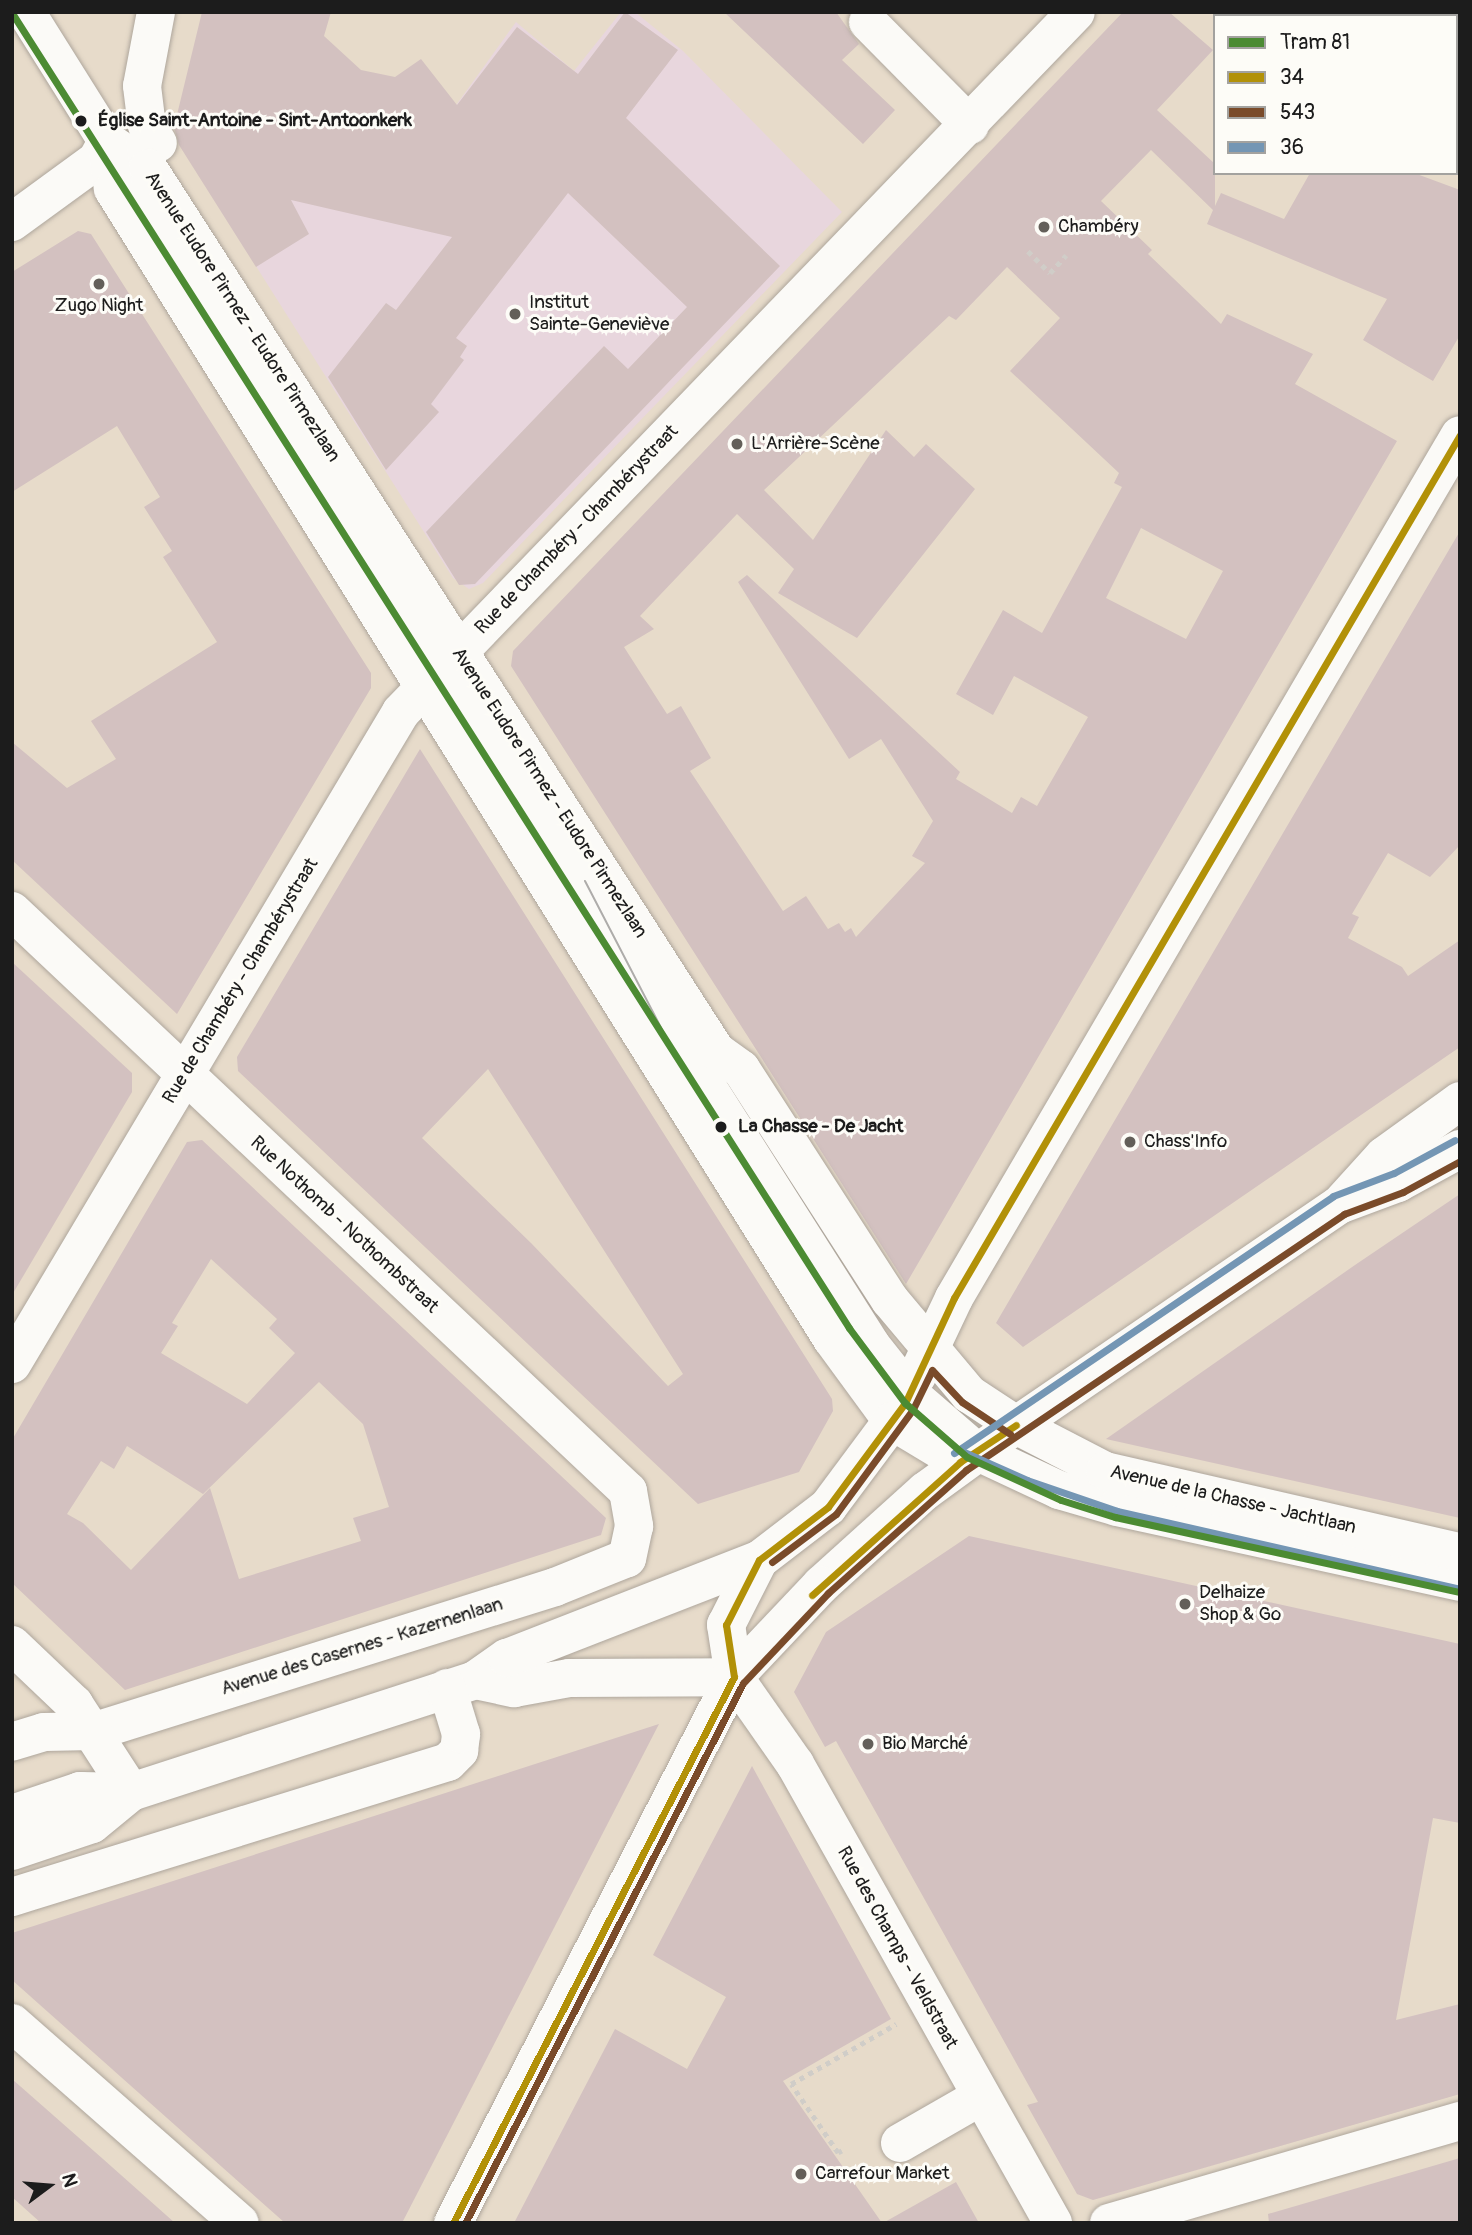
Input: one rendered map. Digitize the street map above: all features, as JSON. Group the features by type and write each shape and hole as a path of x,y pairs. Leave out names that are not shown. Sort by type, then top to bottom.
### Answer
{"street":[{"path":"12,222 140,125 26,12"},
{"name":"Avenue Eudore Pirmez - Eudore Pirmezlaan","path":"156,12 142,86 140,125 114,189 442,670 716,1051 741,1069 890,1300 929,1352 969,1394 1016,1425"},
{"name":"Rue de Chambéry - Chambérystraat","path":"12,1364 401,712 970,125 1076,12"},
{"path":"869,22 970,125"},
{"path":"12,1814 80,1791 131,1792 461,1684 508,1658 759,1560 828,1507 901,1407 959,1289 1460,435"},
{"name":"Avenue Eudore Pirmez - Eudore Pirmezlaan","path":"442,670 728,1178 832,1339 901,1407 968,1456"},
{"name":"Rue Nothomb - Nothombstraat","path":"12,911 628,1491 634,1526 627,1558"},
{"path":"453,2223 734,1677 821,1585 968,1456 1339,1205 1384,1156 1460,1101"},
{"path":"1339,1205 1398,1183 1460,1149"},
{"name":"Avenue de la Chasse - Jachtlaan","path":"1016,1425 1105,1472 1460,1552"},
{"path":"968,1456 1023,1490 1114,1521 1457,1592"},
{"name":"Avenue des Casernes - Kazernenlaan","path":"12,1742 44,1732 95,1731 555,1587 627,1558"},
{"path":"734,1677 726,1625 759,1560"},
{"path":"12,1645 75,1703 131,1792"},
{"path":"461,1684 514,1688 569,1678 734,1677"},
{"name":"Rue des Champs - Veldstraat","path":"734,1677 795,1764 1053,2223"},
{"path":"12,1897 448,1762 459,1751 461,1684"},
{"path":"12,1851 92,1824 131,1792"},
{"path":"12,2024 240,2223"},
{"path":"900,2143 980,2097"},
{"path":"1109,2223 1460,2121"}],"path":[{"path":"1028,251 1050,273 1066,256"},
{"path":"842,2151 838,2153 791,2084 903,2020"}],"shaded area":[{"name":"Institut Sainte-Geneviève","path":"621,12 635,12 683,51 842,212 483,583 469,589 453,578 213,198 418,158 516,22 574,71"}],"building":[{"path":"202,12 331,12 324,36 361,70 395,77 421,59 457,105 517,27 578,74 625,12 678,50 626,118 780,266 475,584 459,585 426,532 604,346 628,369 687,307 568,193 456,338 467,346 460,357 464,360 431,404 439,412 386,470 328,377 386,303 396,310 452,237 291,200 309,234 256,267 179,145 174,127"},
{"path":"724,12 836,12 859,44 842,60 895,110 863,144"},
{"path":"1123,12 1169,12 1213,50 1157,110 1213,162 1215,206 1221,193 1284,219 1309,175 1419,175 1460,190 1460,335 1433,381 1363,340 1387,299 1207,224 1213,210 1151,150 1101,201 1152,250 1148,254 1221,324 1227,314 1313,354 1295,384 1397,441 906,1284 511,666 513,651","holes":["1007,267 1060,318 1010,371 1119,473 1114,483 1122,487 1042,633 1003,610 956,694 993,715 1014,676 1088,717 1037,806 1021,797 1012,813 956,779 960,772 747,575 738,582 849,759 881,739 933,821 912,856 925,863 856,937 851,928 845,932 839,923 828,929 806,896 783,911 690,771 711,758 681,706 667,714 624,647 654,629 640,616 737,514 794,569 778,593 857,638 975,489 926,444 914,457 886,430 813,540 764,490 949,316 956,320","1141,528 1223,571 1186,639 1106,598"]},
{"path":"78,231 91,234 371,673 371,688 177,1014 12,860 12,742 67,788 116,759 91,721 217,642 163,557 172,551 144,507 160,497 117,426 12,492 12,272"},
{"path":"1460,531 1460,845 1430,877 1388,853 1352,914 1359,917 1348,938 1402,967 1408,976 1460,940 1460,1047 1023,1347 996,1323"},
{"path":"420,749 832,1399 833,1411 799,1472 698,1504 238,1071 237,1057","holes":["488,1069 683,1374 668,1386 531,1243 422,1138"]},
{"path":"12,962 132,1073 132,1092 12,1295"},
{"path":"202,1140 606,1518 601,1535 125,1690 12,1583 12,1440 187,1142","holes":["211,1259 277,1319 269,1328 295,1353 247,1404 161,1353 178,1326 172,1323","319,1382 363,1424 389,1507 353,1518 361,1541 239,1579 210,1488 131,1570 83,1523 67,1514 101,1461 114,1469 127,1446 203,1494"]},
{"path":"1460,1194 1460,1518 1106,1439 1355,1265"},
{"path":"969,1536 1460,1644 1460,1823 1433,1818 1396,2020 1460,2004 1460,2094 1093,2200 1077,2194 1027,2105 1038,2102 836,1741 825,1747 794,1692 826,1632"},
{"path":"659,1724 402,2223 285,2223 12,1980 12,1933"},
{"path":"752,1766 891,2019 783,2081 882,2223 514,2223 615,2029 687,2069 726,1997 653,1955"},
{"path":"12,2079 175,2223 41,2223 12,2197"},
{"path":"1460,2158 1460,2223 1269,2223 1268,2214"},
{"path":"956,2182 979,2223 883,2223"}],"tram line":[{"name":"81","path":"12,13 849,1328 905,1403 967,1457 1061,1500 1115,1517 1460,1592"},
{"path":"585,881 671,1047"}],"transit line":[{"name":"34","path":"453,2223 734,1677 726,1625 759,1560 828,1507 905,1403 954,1298 1460,435"},
{"name":"36","path":"954,1453 1333,1196 1394,1173 1455,1140"},
{"name":"543","path":"465,2223 743,1683 828,1593 966,1470 1344,1214 1403,1192 1460,1161"},
{"name":"543","path":"772,1562 836,1514 913,1409 932,1370 962,1402 1010,1434"},
{"name":"34","path":"812,1595 960,1462 1016,1425"},
{"name":"36","path":"964,1452 1027,1480 1117,1511 1460,1589"}],"place":[{"name":"Église Saint-Antoine - Sint-Antoonkerk","path":"81,121"},
{"name":"Chambéry","path":"1044,227"},
{"name":"Zugo Night","path":"99,284"},
{"name":"Institut Sainte-Geneviève","path":"515,314"},
{"name":"L'Arrière-Scène","path":"737,444"},
{"name":"La Chasse - De Jacht","path":"721,1127"},
{"name":"Chass'Info","path":"1130,1142"},
{"name":"Delhaize Shop & Go","path":"1185,1604"},
{"name":"Bio Marché","path":"868,1744"},
{"name":"Carrefour Market","path":"801,2174"}]}
